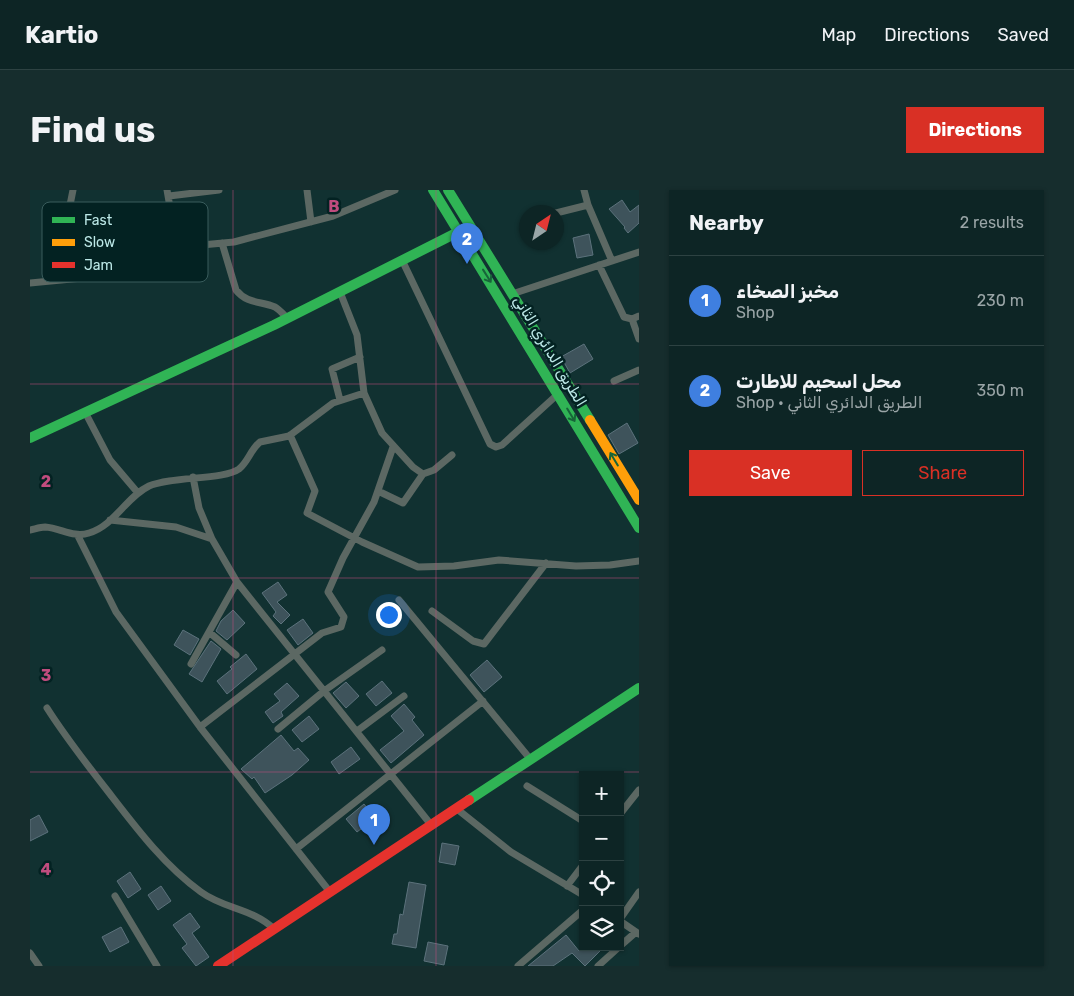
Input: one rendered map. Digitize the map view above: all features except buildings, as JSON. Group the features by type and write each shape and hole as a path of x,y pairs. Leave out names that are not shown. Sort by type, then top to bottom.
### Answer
{"street":[{"path":"168,193 219,190"},
{"path":"307,190 311,222"},
{"path":"208,244 222,243 333,216 395,190"},
{"name":"الطريق الدائري الثاني","path":"433,190 639,528"},
{"name":"الطريق الدائري الثاني","path":"448,190 639,500"},
{"path":"584,190 588,205 612,261"},
{"path":"564,211 588,205"},
{"path":"30,438 287,318 470,226"},
{"path":"222,243 236,290 240,296 253,302 276,308 287,318"},
{"path":"512,294 639,252"},
{"path":"402,260 490,444 496,447 502,445 558,394"},
{"path":"599,265 624,317 635,318 639,339"},
{"path":"340,292 357,335 364,393 382,433 393,447 423,474"},
{"path":"340,400 332,370 360,357"},
{"path":"614,381 639,370"},
{"path":"30,530 45,527 78,536 92,532 110,520 138,493 150,486 194,477 224,474 238,469 260,442 290,436 312,418 340,400 364,393"},
{"path":"84,412 110,460 138,493"},
{"path":"290,436 315,491 307,513 355,538 418,566 454,566 499,560 610,565 639,561"},
{"path":"200,727 322,633 341,627 344,617 328,592 378,490 393,447"},
{"path":"378,490 403,503 423,474 434,470 452,455"},
{"path":"194,477 199,508 212,539 237,582 432,826"},
{"path":"110,520 176,527 212,539"},
{"path":"78,536 116,612 200,727 330,892"},
{"path":"432,610 478,644 484,644 546,563"},
{"path":"191,664 237,582"},
{"path":"399,600 531,760"},
{"path":"209,632 236,655"},
{"path":"278,729 324,691 382,650"},
{"path":"218,966 639,688"},
{"path":"357,731 404,696"},
{"path":"296,849 483,701"},
{"path":"47,708 63,734 133,824 172,868 215,901 253,913 264,919 274,929"},
{"path":"527,786 579,818"},
{"path":"624,809 639,790"},
{"path":"457,809 512,852 579,893"},
{"path":"567,886 579,870"},
{"path":"624,914 639,892"},
{"path":"115,896 157,966"},
{"path":"518,966 579,913"},
{"path":"624,923 638,933 624,944"},
{"path":"598,966 615,951"},
{"path":"30,953 39,966"}],"traffic: fast":[{"path":"433,190 639,528"},
{"path":"448,190 590,420"},
{"path":"30,438 274,325 470,226"},
{"path":"469,800 639,688"}],"traffic: slow":[{"path":"590,420 639,500"}],"traffic: jam":[{"path":"218,966 469,800"}],"place":[{"name":"محل اسحيم للاطارت","path":"467,264"},
{"name":"مخبز الصخاء","path":"374,845"}]}
